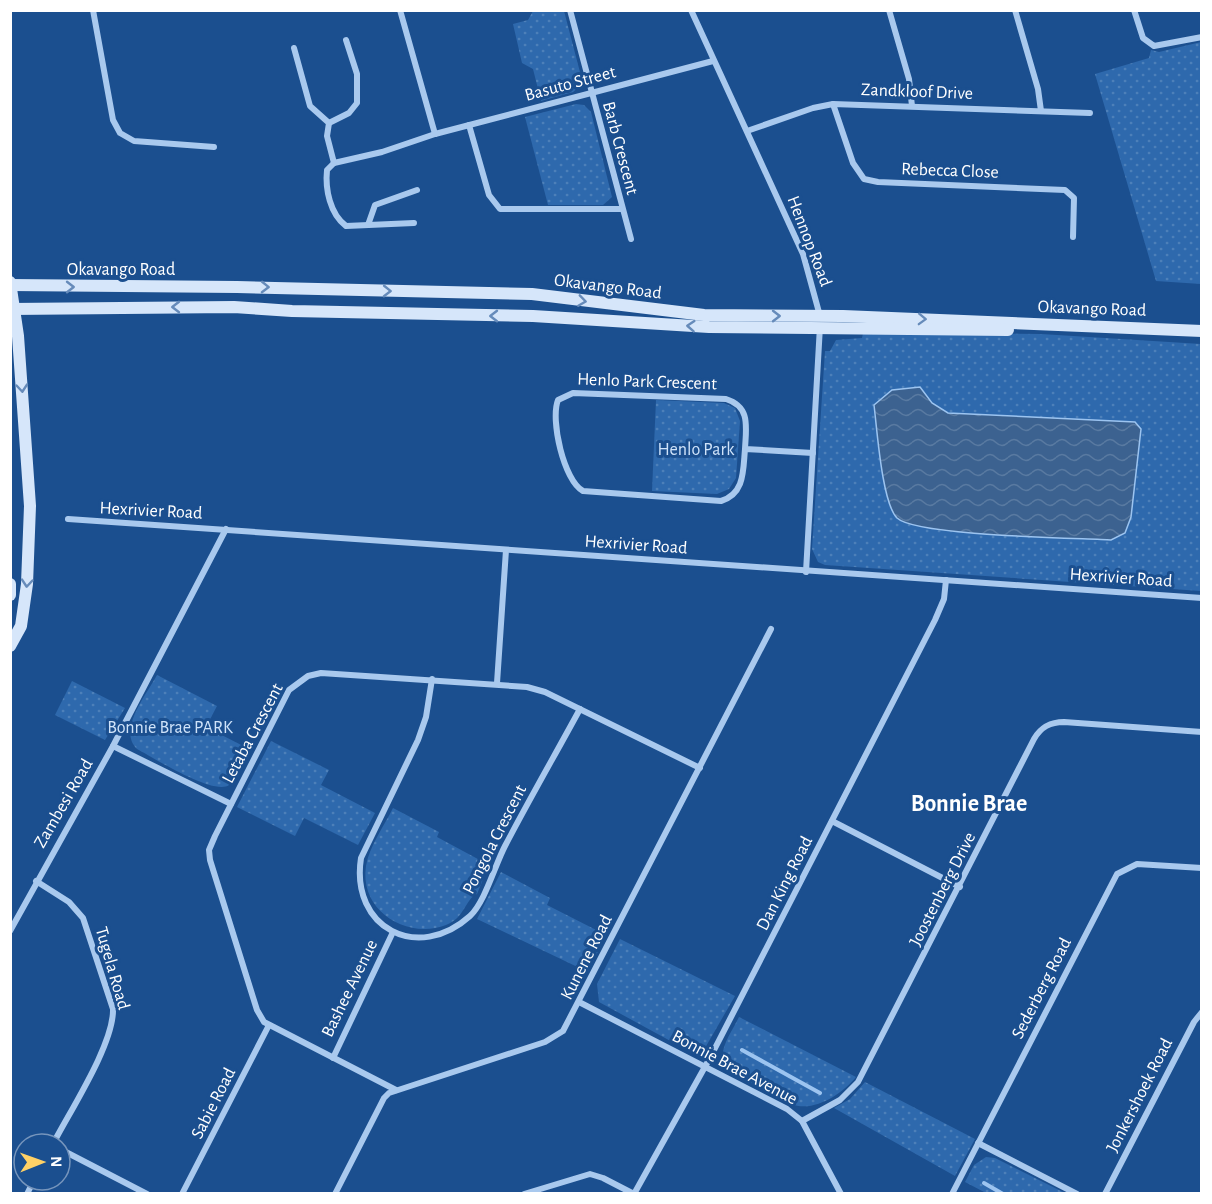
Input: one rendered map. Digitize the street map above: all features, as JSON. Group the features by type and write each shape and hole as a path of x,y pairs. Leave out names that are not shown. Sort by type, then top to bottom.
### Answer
{"main road":[{"name":"Okavango Road","path":"11,284 532,294 704,315 1202,338"},
{"path":"10,646 21,626 27,584 30,506 11,284"},
{"name":"Okavango Road","path":"12,309 234,307 292,311 533,316 710,327 820,322 1202,331"},
{"path":"10,584 10,595"}],"street":[{"path":"93,10 113,120 120,133 134,141 214,147"},
{"path":"400,10 435,134"},
{"name":"Barb Crescent","path":"570,10 631,239"},
{"name":"Hennop Road","path":"692,10 713,61 802,254 820,322 806,572"},
{"path":"889,10 909,79 912,106"},
{"path":"1015,10 1037,83 1041,111"},
{"path":"1134,10 1143,39 1154,46 1202,37"},
{"path":"329,123 349,113 357,103 357,74 346,40"},
{"path":"294,48 310,106 329,123"},
{"name":"Basuto Street","path":"334,163 382,152 435,134 713,61"},
{"name":"Zandkloof Drive","path":"747,131 813,108 833,104 1090,113"},
{"name":"Rebecca Close","path":"833,104 853,163 864,179 878,182 1065,190 1074,198 1073,237"},
{"path":"329,123 327,136 334,163 327,170 327,190 337,218 346,226 414,223"},
{"name":"Barb Crescent","path":"469,125 489,195 500,209 622,209"},
{"path":"368,225 375,205 417,190"},
{"name":"Henlo Park Crescent","path":"573,393 726,399 740,405 745,412 745,449 742,480 738,489 728,499 721,501 583,491 570,478 554,417 554,407 558,400 573,393"},
{"path":"745,449 813,453"},
{"name":"Hexrivier Road","path":"68,519 1202,598"},
{"name":"Zambesi Road","path":"10,931 113,746 226,529"},
{"path":"497,683 506,550"},
{"name":"Dan King Road","path":"634,1194 706,1067 935,620 944,598 946,580"},
{"name":"Kunene Road","path":"396,1090 552,1040 567,1026 771,629"},
{"name":"Letaba Crescent","path":"396,1090 264,1022 256,1010 210,860 210,846 289,690 302,679 321,673 497,683 545,692 700,768"},
{"path":"393,932 377,920 367,904 359,871 361,858 418,740 426,717 432,679"},
{"name":"Pongola Crescent","path":"393,932 417,939 437,936 459,925 473,914 504,848 580,709"},
{"name":"Joostenberg Drive","path":"802,1120 840,1100 858,1082 1034,739 1043,728 1059,722 1202,732"},
{"path":"113,746 231,804"},
{"path":"832,821 960,887"},
{"name":"Sederberg Road","path":"952,1194 1117,874 1137,864 1202,868"},
{"name":"Tugela Road","path":"36,881 69,902 83,918 113,1009 113,1019 104,1046 59,1132"},
{"name":"Bashee Avenue","path":"333,1058 393,932"},
{"name":"Bonnie Brae Avenue","path":"579,1002 787,1109 802,1120 841,1194"},
{"name":"Jonkershoek Road","path":"1106,1194 1194,1022 1202,1012"},
{"name":"Sabie Road","path":"182,1194 269,1025"},
{"path":"335,1194 384,1098 396,1090"},
{"path":"978,1143 1077,1194"},
{"path":"72,1155 147,1194"},
{"path":"524,1194 590,1174 634,1194"}],"green space":[{"path":"533,11 564,11 581,76 580,86 573,92 541,101 533,69 522,63 513,24 528,20"},
{"path":"1201,42 1201,284 1156,281 1095,74 1149,58 1151,50 1159,52"},
{"path":"576,104 584,105 591,112 612,197 603,205 548,205 525,117"},
{"path":"863,333 1041,334 1201,344 1201,591 825,565 818,562 812,549 825,351 830,351 836,340 862,338"},
{"name":"Henlo Park","path":"656,400 724,403 735,408 740,421 736,478 729,489 717,494 652,491"},
{"name":"Bonnie Brae PARK","path":"157,675 217,706 206,727 251,750 239,773 229,785 221,787 198,781 137,749 130,732 132,722"},
{"path":"72,681 125,708 105,740 55,715"},
{"path":"271,741 329,770 321,785 375,813 358,845 304,818 295,836 237,807"},
{"path":"393,808 439,832 437,837 489,865 477,894 457,918 446,925 431,929 402,925 389,918 370,896 366,882 366,866 373,844"},
{"path":"501,872 550,898 547,905 606,935 588,972 477,919"},
{"path":"620,939 735,996 705,1048 696,1052 687,1050 599,1002 597,984"},
{"path":"739,1017 856,1077 843,1090 818,1104 800,1106 791,1104 729,1071 725,1065 723,1051 725,1044"},
{"path":"865,1082 975,1139 955,1176 834,1108 850,1099"},
{"path":"986,1157 995,1158 1065,1193 986,1193 965,1182 974,1165"}],"water":[{"path":"920,387 932,403 948,413 1135,422 1141,429 1131,517 1125,533 1111,540 998,535 934,529 910,524 897,518 892,510 884,482 874,405 892,390"}],"waterway":[{"path":"742,1050 820,1093"},
{"path":"984,1183 1003,1194"}],"district":[{"name":"Bonnie Brae","path":"969,803"}]}
